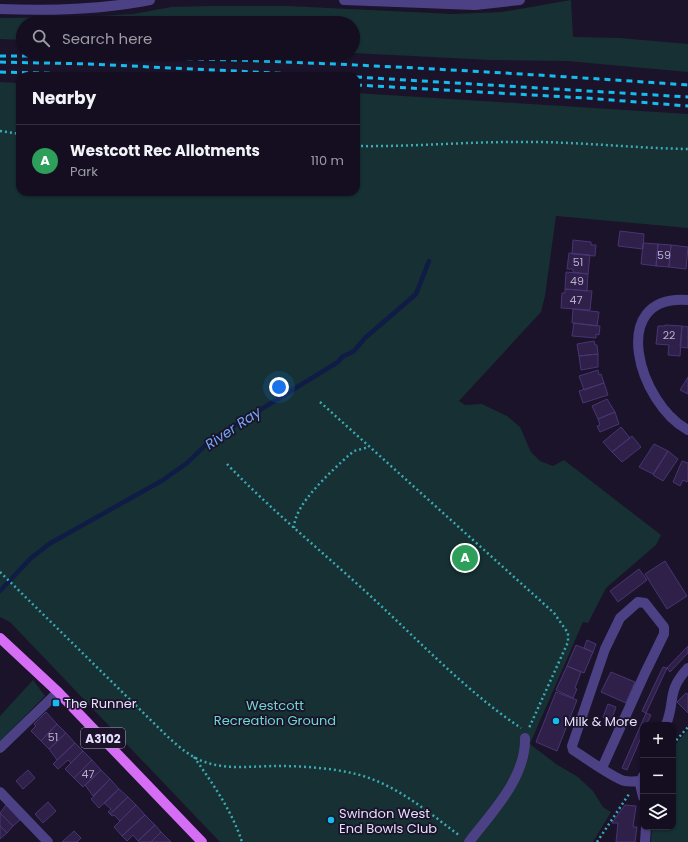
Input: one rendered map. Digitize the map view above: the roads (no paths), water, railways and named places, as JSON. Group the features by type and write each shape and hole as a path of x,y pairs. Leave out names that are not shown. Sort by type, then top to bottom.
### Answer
{"main road":[{"name":"A3102","path":"0,638 58,692 202,842"}],"street":[{"path":"0,9 64,11 150,0"},
{"path":"344,0 475,5 520,0"},
{"path":"688,300 672,300 664,302 649,312 640,328 639,341 641,366 652,393 670,417 688,430"},
{"path":"602,768 644,674 664,634 664,627 645,603 638,602 620,618 605,648 574,736 573,750 624,782 640,779"},
{"path":"667,722 672,692 678,679 688,668"},
{"path":"0,748 58,692"},
{"path":"467,841 510,786 524,758 525,738"},
{"path":"0,792 48,842"},
{"path":"645,842 646,830"}],"waterway":[{"name":"River Ray","path":"0,591 30,559 49,544 163,480 187,463 211,440 338,362 342,357 354,351 365,338 416,294 429,261"}],"railway":[{"path":"0,56 16,56"},
{"path":"229,60 344,64 688,85"},
{"path":"0,62 89,64 255,72"},
{"path":"0,72 16,72"},
{"path":"360,77 688,97"},
{"path":"360,85 586,98 688,106"}],"place":[{"name":"Westcott Rec Allotments","path":"465,558"},
{"name":"The Runner","path":"56,703"},
{"name":"Milk & More","path":"556,721"},
{"name":"Swindon West End Bowls Club","path":"331,820"}],"park label":[{"name":"Westcott Recreation Ground","path":"275,712"}]}
